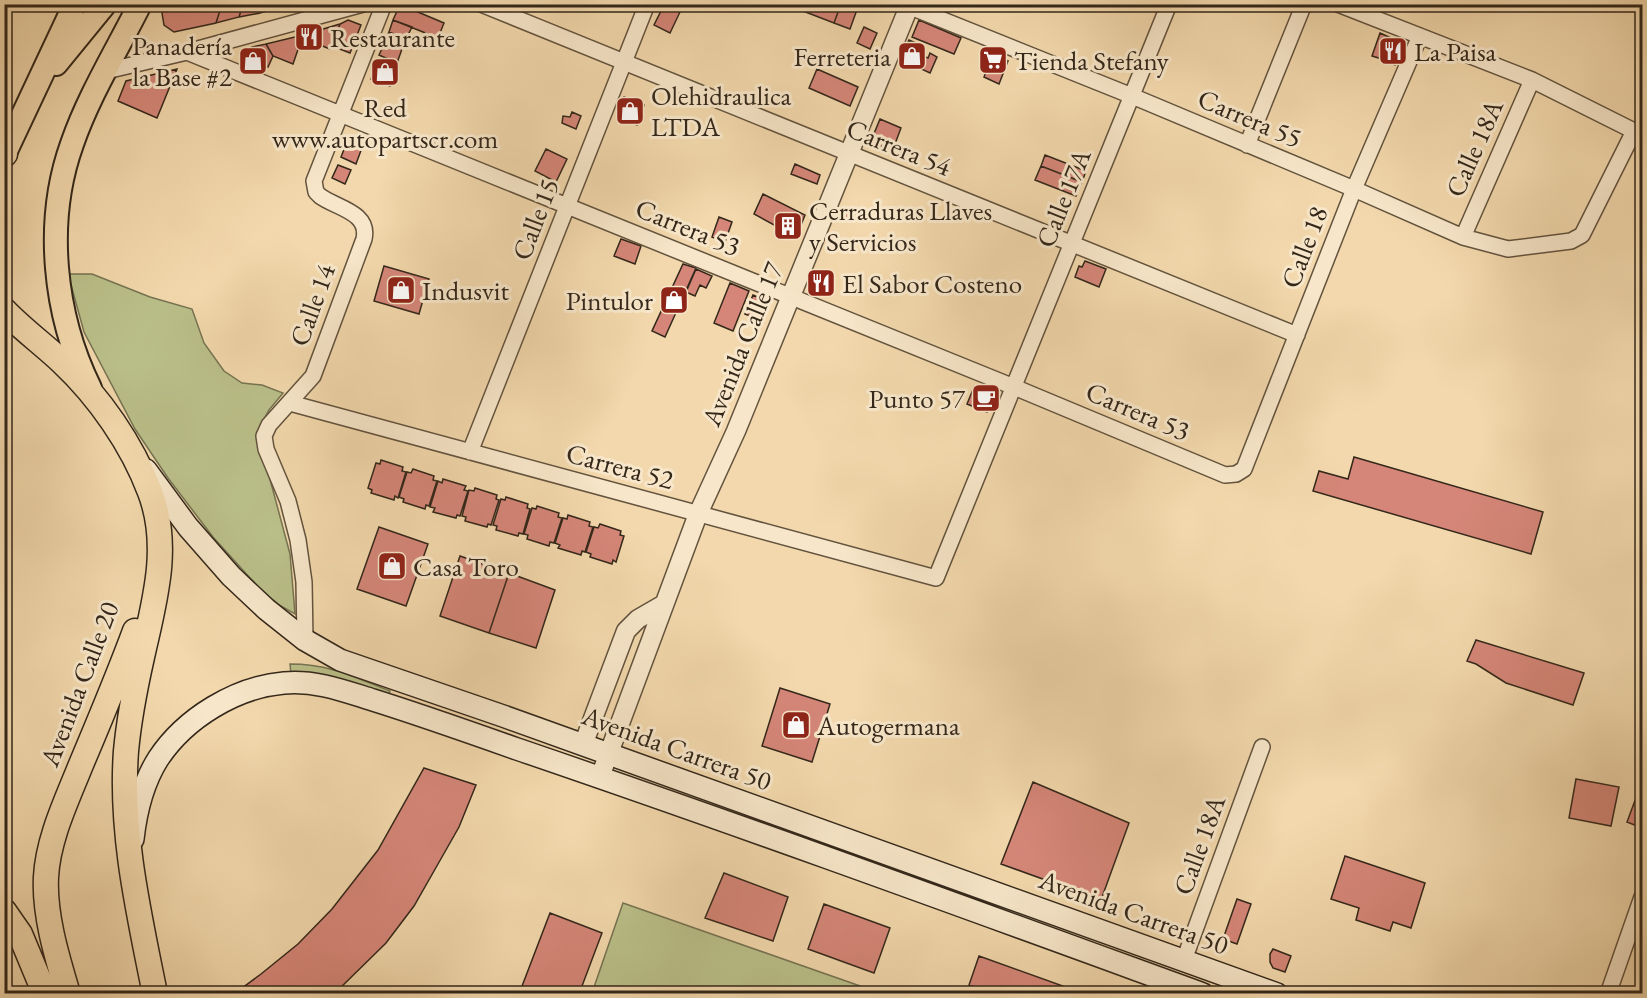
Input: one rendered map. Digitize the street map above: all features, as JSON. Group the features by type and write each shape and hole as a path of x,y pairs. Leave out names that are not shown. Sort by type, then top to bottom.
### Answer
{"highway":[{"name":"Avenida Calle 20","path":"4,310 60,361 96,400 130,448 151,493 158,522 161,553 153,608 132,702 126,752 125,810 133,875 155,993"},
{"name":"Avenida Calle 20","path":"68,993 57,958 48,905 46,876 52,842 63,809 137,627 144,597 147,567 146,533 140,502 131,473 96,400"},
{"path":"4,911 21,934 45,993"}],"main road":[{"path":"5,155 75,4"},
{"path":"36,88 105,4"},
{"path":"96,400 80,368 66,324 59,287 57,233 61,188 71,146 81,119 140,4"},
{"name":"Avenida Carrera 50","path":"130,448 188,527 231,576 266,609 305,640 340,660 1277,993"},
{"name":"Avenida Carrera 50","path":"183,731 215,706 252,689 283,683 314,683 400,709 600,777 1203,993"},
{"name":"Avenida Calle 20","path":"133,875 132,851 135,820 146,786 158,759 183,731"}],"street":[{"path":"106,71 187,52 363,4"},
{"name":"Calle 14","path":"305,640 304,582 298,540 288,501 266,449 264,436 268,425 313,376 365,233 363,222 359,218 324,200 314,187 315,176 384,4"},
{"name":"Carrera 54","path":"481,4 1297,335"},
{"name":"Calle 15","path":"470,452 647,4"},
{"name":"Calle 17A","path":"936,578 1169,4"},
{"path":"1247,145 1304,4"},
{"path":"1338,4 1532,80 1638,133"},
{"name":"Carrera 55","path":"907,5 1132,96 1463,237 1508,249 1571,241 1582,235 1638,133"},
{"name":"Avenida Calle 17","path":"600,777 698,514 736,431 907,5"},
{"name":"Calle 18","path":"1236,474 1244,469 1354,189 1420,36"},
{"name":"Carrera 53","path":"187,52 1014,387 1225,475 1236,474"},
{"name":"Calle 18A","path":"1463,237 1532,80"},
{"name":"Carrera 52","path":"290,403 936,578"},
{"path":"583,745 626,631 638,619 664,604"},
{"name":"Calle 18A","path":"1185,960 1262,747"},
{"path":"1608,993 1642,897"}],"green space":[{"path":"68,274 92,274 150,297 192,309 204,343 224,371 242,383 262,385 283,393 262,423 267,468 290,554 295,614 279,605 259,588 213,537 168,478 135,429 84,332"},
{"path":"290,664 330,669 390,691 388,697 291,674"},
{"path":"623,903 863,987 861,993 592,993"}],"building":[{"path":"168,4 222,4 216,23 174,32 164,25 162,13"},
{"path":"222,4 243,4 239,17 216,23"},
{"path":"243,4 262,4 260,13 239,17"},
{"path":"262,4 280,4 279,8 260,13"},
{"path":"664,4 683,4 680,12"},
{"path":"805,4 841,4 834,23 803,11"},
{"path":"841,4 859,4 850,29 834,23"},
{"path":"664,5 680,12 670,33 654,25"},
{"path":"406,7 444,23 438,38 393,20 398,9"},
{"path":"348,20 361,25 350,53 332,46 340,24"},
{"path":"393,20 412,27 406,39 389,32"},
{"path":"919,20 961,38 954,54 912,37"},
{"path":"340,24 330,49 302,38 303,35"},
{"path":"864,27 877,33 870,49 857,43"},
{"path":"389,32 406,39 402,49 385,42"},
{"path":"1380,33 1391,38 1382,59 1372,56"},
{"path":"303,35 293,64 273,56 266,44"},
{"name":"La Paisa","path":"1391,38 1404,43 1395,65 1382,59"},
{"name":"Ferreteria","path":"909,40 925,47 921,55 928,58 930,53 937,57 930,73 900,59"},
{"path":"385,42 402,49 397,63 379,55"},
{"path":"266,44 273,56 268,67 248,56 248,51 252,47"},
{"path":"993,54 1008,61 999,84 984,77"},
{"name":"Red www.autopartscr.com","path":"379,59 398,66 390,86 371,79"},
{"path":"177,69 157,118 118,101 126,81"},
{"path":"817,69 858,87 850,106 809,88"},
{"name":"Olehidraulica LTDA","path":"624,97 644,105 637,125 617,117"},
{"path":"572,112 581,116 576,129 562,123 563,116 570,117"},
{"path":"880,119 901,128 892,152 871,141"},
{"path":"348,139 363,145 356,164 341,157"},
{"path":"546,149 567,159 556,182 535,171"},
{"path":"1045,155 1086,171 1082,182 1041,166"},
{"path":"795,164 820,175 817,184 791,174"},
{"path":"338,165 351,170 345,184 332,178"},
{"path":"1041,166 1082,182 1076,196 1035,180"},
{"name":"Cerraduras Llaves y Servicios","path":"763,194 805,215 796,237 754,214"},
{"path":"843,209 855,213 852,222 840,218"},
{"path":"719,217 732,222 725,242 712,237"},
{"path":"621,239 641,246 635,264 614,256"},
{"path":"1085,261 1106,269 1099,287 1075,277 1079,266 1082,267"},
{"name":"Pintulor","path":"683,264 696,268 665,337 652,331"},
{"name":"Indusvit","path":"384,266 429,279 419,314 374,301"},
{"path":"696,269 712,276 706,288 700,285 695,296 686,292"},
{"name":"El Sabor Costeno","path":"819,273 829,278 822,293 812,288"},
{"path":"730,283 749,291 733,331 714,323"},
{"path":"753,295 769,302 761,320 745,314"},
{"path":"974,387 992,395 987,412 967,404"},
{"path":"1354,457 1543,512 1531,554 1313,491 1319,471 1348,479"},
{"path":"381,460 403,467 402,471 406,472 398,498 395,496 394,500 371,493 372,490 368,488 376,463 380,464"},
{"path":"413,469 434,476 433,480 437,481 429,506 426,505 425,509 403,502 404,499 399,497 407,472 411,473"},
{"path":"443,479 466,486 464,490 468,491 460,516 457,515 456,518 433,512 435,508 430,507 438,481 442,483"},
{"path":"475,488 497,495 496,499 499,500 491,525 488,524 487,527 465,521 466,517 462,516 469,490 474,491"},
{"path":"506,497 528,504 527,508 530,509 523,534 519,533 518,536 496,530 497,526 493,525 501,499 505,500"},
{"path":"537,506 559,513 558,517 562,518 554,543 550,542 549,546 527,539 528,535 524,534 532,508 536,509"},
{"path":"568,515 590,522 589,526 593,527 585,552 582,551 581,555 558,548 560,545 555,543 563,518 567,519"},
{"path":"600,524 621,531 620,535 624,536 616,562 613,560 612,564 590,557 591,554 586,552 594,527 598,528"},
{"name":"Casa Toro","path":"379,527 428,544 406,606 357,589"},
{"path":"460,556 509,573 489,633 440,616"},
{"path":"509,573 555,590 536,648 489,633"},
{"path":"1476,640 1584,673 1573,705 1506,683 1476,664 1467,661"},
{"name":"Autogermana","path":"780,688 830,704 812,762 762,746"},
{"path":"424,768 476,785 459,827 438,864 414,906 386,943 334,994 234,994 298,944 332,909 378,850"},
{"path":"1576,779 1619,787 1611,826 1569,818"},
{"path":"1033,782 1129,823 1101,900 1001,864"},
{"path":"1637,795 1642,797 1642,828 1627,822"},
{"path":"1345,856 1425,883 1411,928 1393,922 1390,931 1356,920 1359,908 1331,899"},
{"path":"724,873 788,897 773,941 705,918"},
{"path":"1237,899 1251,904 1237,944 1223,939"},
{"path":"824,904 890,928 874,973 808,949"},
{"path":"550,913 602,933 579,994 519,994"},
{"path":"1273,949 1291,956 1285,972 1273,968 1270,954"},
{"path":"979,956 1085,994 993,994 969,985"}],"place":[{"name":"Restaurante","path":"309,37"},
{"name":"La Paisa","path":"1393,51"},
{"name":"Ferreteria","path":"912,56"},
{"name":"Tienda Stefany","path":"993,60"},
{"name":"Panadería la Base #2","path":"253,61"},
{"name":"Red www.autopartscr.com","path":"385,72"},
{"name":"Olehidraulica LTDA","path":"630,111"},
{"name":"Cerraduras Llaves y Servicios","path":"788,226"},
{"name":"El Sabor Costeno","path":"821,283"},
{"name":"Indusvit","path":"401,290"},
{"name":"Pintulor","path":"674,300"},
{"name":"Punto 57","path":"986,398"},
{"name":"Casa Toro","path":"392,566"},
{"name":"Autogermana","path":"796,725"}]}
